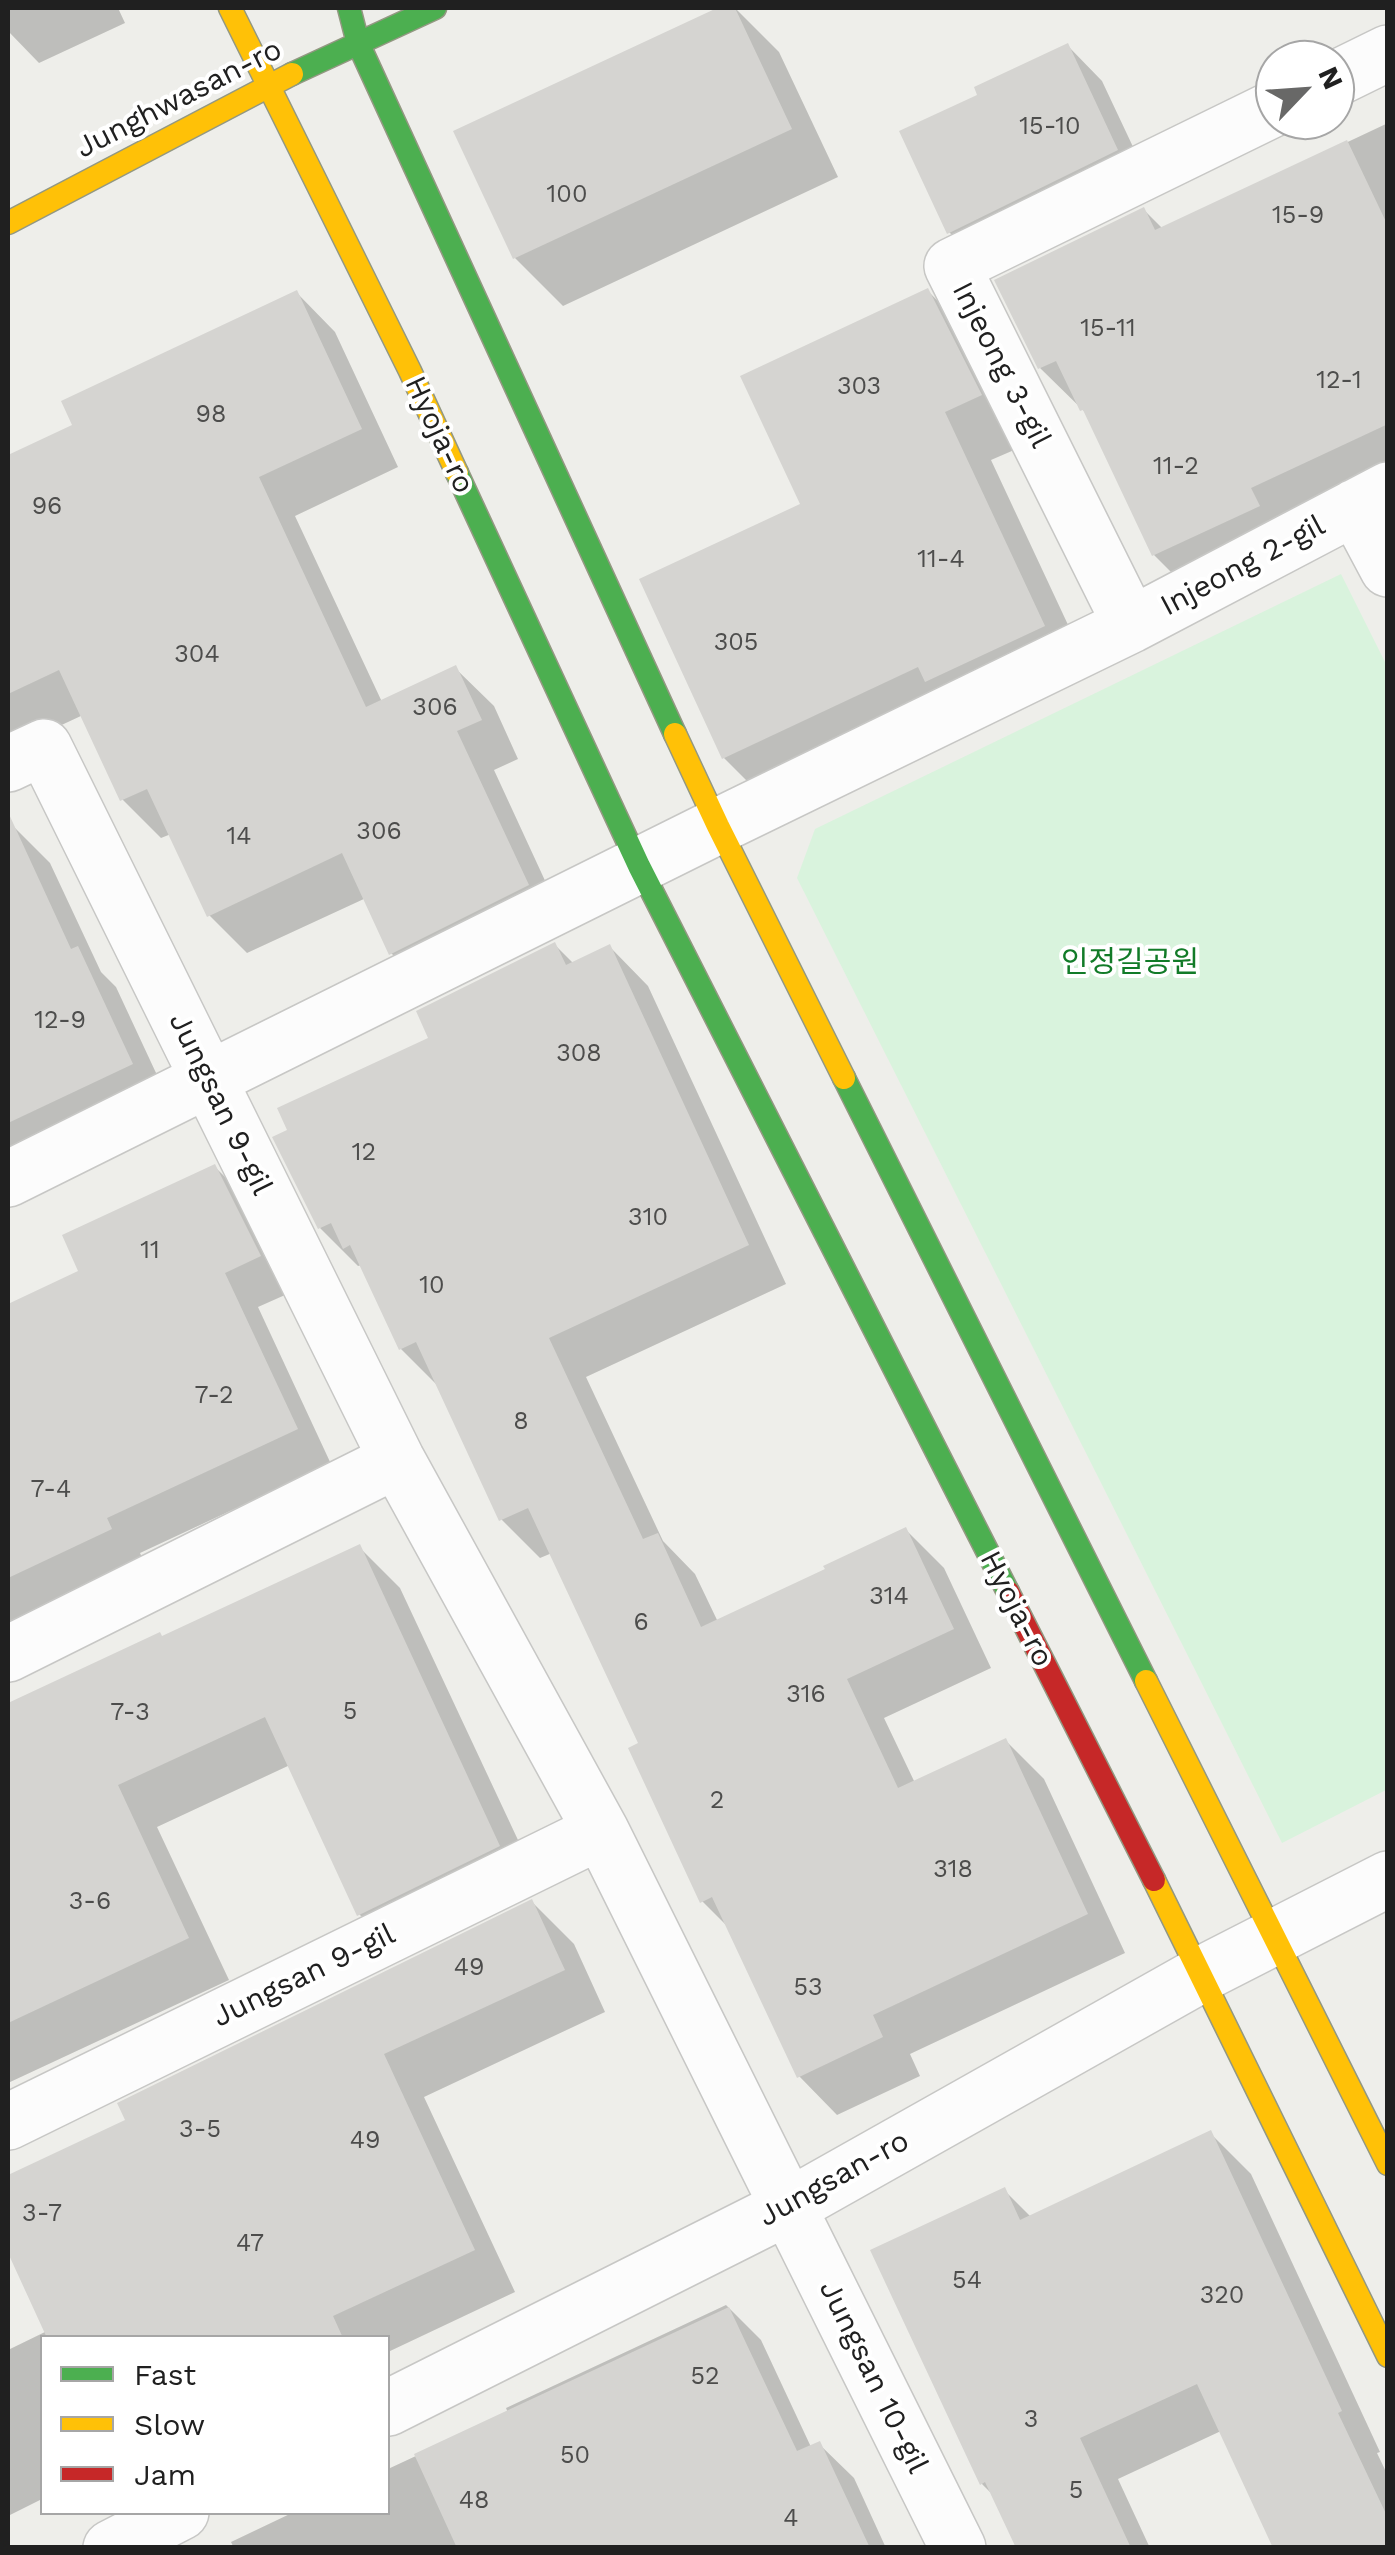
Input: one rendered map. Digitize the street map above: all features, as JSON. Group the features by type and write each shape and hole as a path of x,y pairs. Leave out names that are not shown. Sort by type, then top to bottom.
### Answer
{"street":[{"name":"Hyoja-ro","path":"230,8 410,371 639,866 1202,1974 1388,2356"},
{"path":"349,8 358,43 718,826 1388,2164"},
{"name":"Junghwasan-ro","path":"8,222 267,86 435,8"},
{"path":"1355,69 1388,53"},
{"name":"Injeong 3-gil","path":"1131,625 952,266 1255,118"},
{"name":"Injeong 2-gil","path":"1131,625 1371,498 1388,569"},
{"path":"8,1179 1131,625"},
{"name":"Jungsan 9-gil","path":"26,756 208,1080 396,1460 601,1831 788,2206"},
{"path":"8,1654 396,1460"},
{"name":"Jungsan 9-gil","path":"8,2122 601,1831"},
{"name":"Jungsan-ro","path":"390,2407 788,2206 1202,1974 1388,1879"},
{"name":"Jungsan 10-gil","path":"788,2206 958,2548"},
{"path":"111,2548 175,2515"}],"green space":[{"name":"인정길공원","path":"1341,574 1388,668 1388,1789 1282,1843 797,878 815,829"}],"building":[{"path":"717,8 735,8 792,129 513,259 453,131"},
{"path":"1068,43 1118,150 947,234 899,131 977,95 974,87"},
{"path":"1347,140 1388,226 1388,424 1251,488 1260,506 1152,556 1056,361 1038,369 994,280 1144,207 1155,230"},
{"path":"928,288 982,395 945,412 1045,626 925,682 918,667 722,759 639,579 800,504 740,376"},
{"path":"297,290 362,429 259,477 366,707 456,665 482,720 457,731 529,885 389,955 342,853 207,917 147,789 120,801 59,670 8,694 8,455 72,425 61,401"},
{"path":"8,812 71,949 78,946 133,1064 8,1123"},
{"path":"555,942 566,965 610,944 749,1245 549,1338 643,1539 658,1533 701,1627 906,1527 954,1629 847,1679 898,1788 1006,1738 1088,1914 873,2015 883,2037 797,2078 712,1897 700,1903 628,1748 638,1743 528,1508 499,1521 416,1342 399,1350 350,1245 343,1249 331,1223 318,1229 272,1137 287,1130 277,1108 428,1038 416,1011"},
{"path":"215,1164 261,1256 225,1273 298,1429 107,1518 112,1529 8,1578 8,1304 78,1271 62,1235"},
{"path":"360,1544 500,1846 357,1916 265,1717 118,1785 189,1938 8,2023 8,1703"},
{"path":"532,1899 565,1970 384,2054 475,2250 333,2316 342,2335 46,2335 8,2253 8,2175 125,2120 117,2103"},
{"path":"1211,2130 1388,2518 1388,2548 1273,2548 1197,2384 1080,2438 1131,2548 1016,2548 985,2482 980,2485 870,2250 1005,2187 1020,2220"},
{"path":"729,2307 797,2451 820,2441 870,2548 457,2548 414,2454"}],"traffic: fast":[{"path":"349,8 358,43 675,734"},
{"path":"292,74 435,8"},
{"path":"457,473 639,866 1008,1592"},
{"path":"844,1078 1146,1681"}],"traffic: slow":[{"path":"230,8 457,473"},
{"path":"8,223 292,74"},
{"path":"675,734 844,1078"},
{"path":"1146,1681 1388,2164"},
{"path":"1154,1880 1388,2356"}],"traffic: jam":[{"path":"1008,1592 1154,1880"}]}
